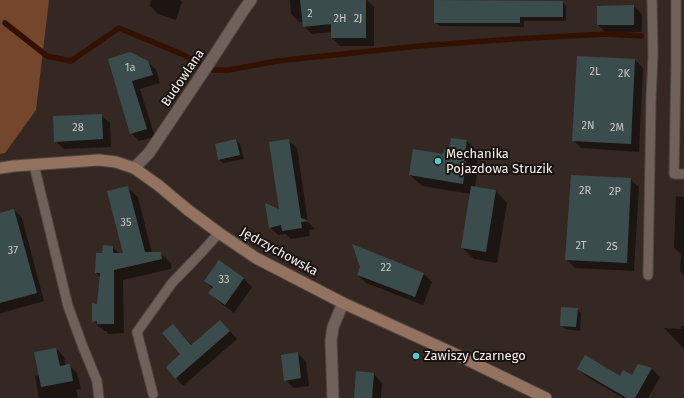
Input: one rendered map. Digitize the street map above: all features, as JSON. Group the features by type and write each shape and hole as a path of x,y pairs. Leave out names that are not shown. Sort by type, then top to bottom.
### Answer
{"main road":[{"name":"Jędrzychowska","path":"0,168 99,160 116,162 134,168 219,233 256,258 343,303 453,353 546,398"}],"street":[{"name":"Budowlana","path":"134,168 149,153 251,0"},
{"path":"333,398 331,340 333,327 343,303"}],"lane":[{"path":"648,275 653,54 652,0"},
{"path":"676,0 674,174 684,174"},
{"path":"34,165 68,306 97,381 100,398"},
{"path":"153,394 137,332 172,283 219,233"}],"shaded area":[{"path":"0,0 49,0 36,110 5,153 0,154"}],"building":[{"path":"300,0 366,0 366,38 331,38 331,24 303,27"},
{"path":"434,0 563,1 563,17 520,17 520,23 434,23"},
{"path":"634,5 634,25 597,25 597,6"},
{"path":"130,52 148,61 153,75 132,81 147,129 130,134 108,59"},
{"path":"577,56 635,59 631,144 572,141"},
{"path":"102,114 103,139 54,142 53,116"},
{"name":"Mechanika Pojazdowa Struzik","path":"451,138 467,140 463,184 409,175 413,149 443,154 444,149 449,150"},
{"path":"236,139 240,155 218,160 215,144"},
{"path":"289,139 301,218 309,221 301,222 302,228 282,231 281,225 269,228 265,203 279,209 269,142"},
{"path":"571,175 631,178 627,263 565,260"},
{"path":"128,186 145,252 161,252 162,259 114,270 114,324 97,324 97,321 92,322 92,303 97,304 100,273 95,273 96,253 102,253 103,245 113,246 113,253 123,253 107,191"},
{"path":"471,186 496,190 486,252 461,248"},
{"path":"14,209 37,293 0,303 0,213"},
{"path":"352,244 424,273 415,297 357,275 360,267"},
{"path":"219,260 244,278 225,305 208,293 213,287 204,281"},
{"path":"561,307 578,308 576,327 560,326"},
{"path":"220,320 230,331 175,379 166,367 180,354 162,333 173,324 191,345"},
{"path":"56,348 60,366 70,364 73,381 41,387 34,352"},
{"path":"298,352 301,378 284,381 281,355"},
{"path":"585,355 620,376 623,370 632,375 638,364 652,368 635,398 627,398 577,369"},
{"path":"356,371 374,373 372,398 354,398"}],"waterway":[{"path":"5,23 47,56 71,61 119,28 184,55 199,64"},
{"path":"209,70 229,70 277,61 419,46 606,34 641,36"}],"place":[{"name":"Mechanika Pojazdowa Struzik","path":"438,161"},
{"name":"Zawiszy Czarnego","path":"416,356"}]}
